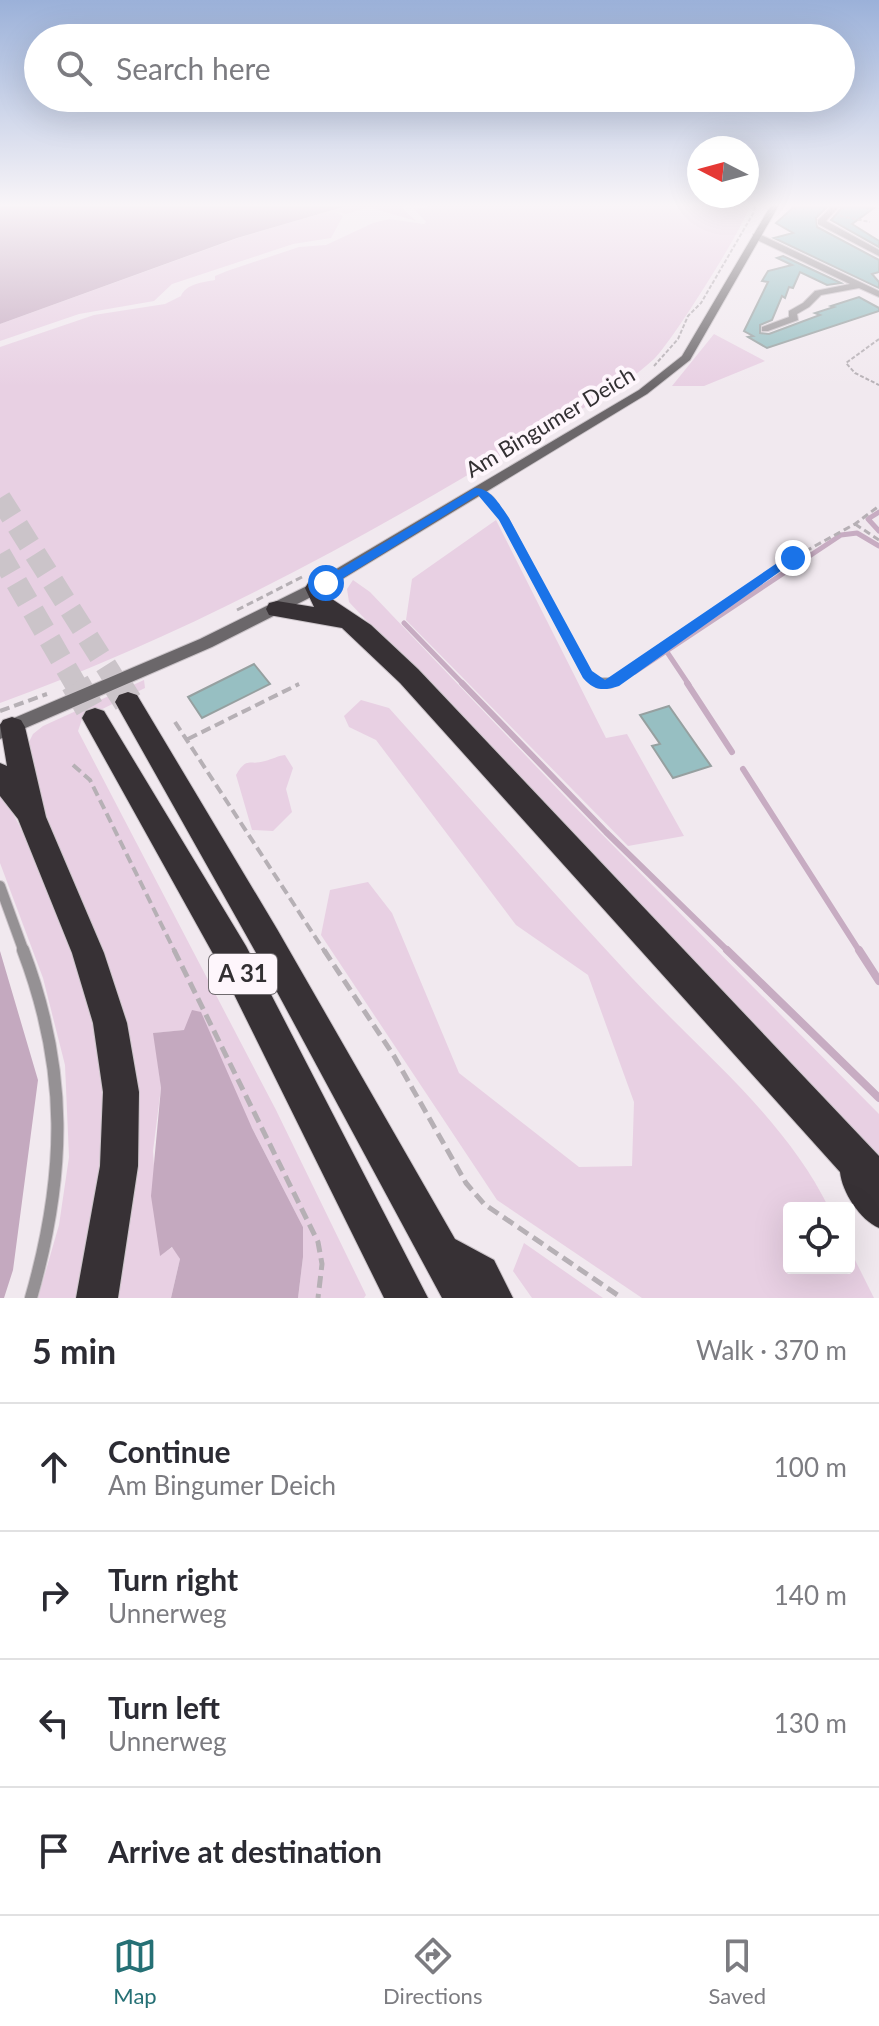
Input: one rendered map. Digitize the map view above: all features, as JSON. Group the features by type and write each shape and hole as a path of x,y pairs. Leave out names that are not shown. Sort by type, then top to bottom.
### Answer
{"highway":[{"path":"318,581 352,613 354,626"},
{"path":"277,609 354,626 409,676 879,1185"},
{"name":"A 31","path":"397,1287 112,710 266,940 465,1298"},
{"path":"6,730 32,817 88,953 110,1023 121,1092 119,1166 97,1298"},
{"path":"0,775 32,817"},
{"path":"832,1132 879,1208"},
{"path":"442,1254 479,1275 492,1298"}],"main road":[{"name":"Am Bingumer Deich","path":"6,730 277,609 318,581 632,399 671,371 695,344 739,266"}],"street":[{"path":"818,266 879,294"},
{"path":"765,329 795,318 792,313 818,293 859,285"}],"lane":[{"path":"479,490 491,500 505,520 587,675 605,686 614,682"},
{"path":"0,886 34,979 52,1043 60,1091 62,1142 54,1203 31,1298"}],"path":[{"path":"651,369 669,353 688,316 701,303 723,266"},
{"path":"879,339 846,363 855,373 879,385"},
{"path":"614,682 793,558 855,524 879,506"},
{"path":"855,524 879,540"},
{"path":"233,612 318,581"},
{"path":"186,740 299,684"},
{"path":"175,722 394,1056 466,1183 484,1204 622,1298"},
{"path":"73,765 90,780 318,1242 322,1264 318,1298"}],"shaded area":[{"path":"0,266 161,266 0,324"},
{"path":"162,266 228,266 172,284 154,301 79,314 0,341 0,324"},
{"path":"243,266 718,266 654,359 587,406 391,519 264,587 134,649 0,703 0,347 94,315 165,304 181,296 191,286 215,280 215,276"},
{"path":"714,334 765,361 704,386 672,386"},
{"path":"496,520 606,738 627,734 684,836 628,846 406,620 412,579"},
{"path":"353,580 370,592 571,803 879,1114 879,1168 349,602 347,589"},
{"path":"144,680 145,688 82,719 78,731 276,1110 366,1295 364,1298 298,1298 303,1227 252,1128 185,1030 154,1033 161,1088 153,1151 160,1255 173,1247 180,1259 171,1298 111,1298 132,1147 25,750 33,734 43,726"},
{"path":"361,700 389,708 602,945 740,1087 789,1144 826,1202 783,1202 783,1274 855,1274 855,1260 874,1298 642,1298 497,1200 321,935 330,890 368,882 392,913 459,1073 579,1167 632,1166 634,1102 588,975 516,925 376,740 349,727 344,716"},
{"path":"285,755 293,768 286,789 292,812 273,831 252,830 236,775 246,764"},
{"path":"0,790 35,858 67,934 81,973 100,1050 105,1113 103,1140 79,1298 38,1298 59,1225 69,1157 65,1065 43,978 0,863"},
{"path":"0,951 38,1080 13,1270 4,1298 0,1298"},
{"path":"192,1010 201,1012 252,1128 303,1227 298,1298 171,1298 180,1259 172,1247 160,1256 151,1196 161,1088 153,1033 184,1030"},
{"path":"524,1243 603,1298 532,1298 513,1271"}],"building":[{"path":"804,266 841,283 827,285 800,272 793,288 789,287 785,298 782,296 772,320 760,325 760,333 769,334 859,297 879,308 879,311 767,348 748,337 753,336 744,331 768,282 762,281 768,271"},
{"path":"832,266 879,266 879,272 872,274 879,282 879,288"},
{"path":"254,664 270,684 202,718 188,697"},
{"path":"669,706 711,766 673,778 652,746 660,744 640,715"}],"waterway":[{"path":"879,512 868,519 879,531"},
{"path":"635,672 841,535 857,533 879,546"},
{"path":"404,623 464,685"},
{"path":"667,652 689,685"},
{"path":"462,683 606,832 729,952"},
{"path":"687,683 732,752"},
{"path":"743,769 860,952"},
{"path":"727,950 879,1098"},
{"path":"859,950 879,981"}],"tunnel":[{"path":"0,498 118,685"},
{"path":"0,554 76,685"},
{"path":"75,683 95,718"},
{"path":"116,683 128,702"}],"route":[{"path":"326,583 479,490 491,500 505,520 587,675 605,686 793,558"}]}
